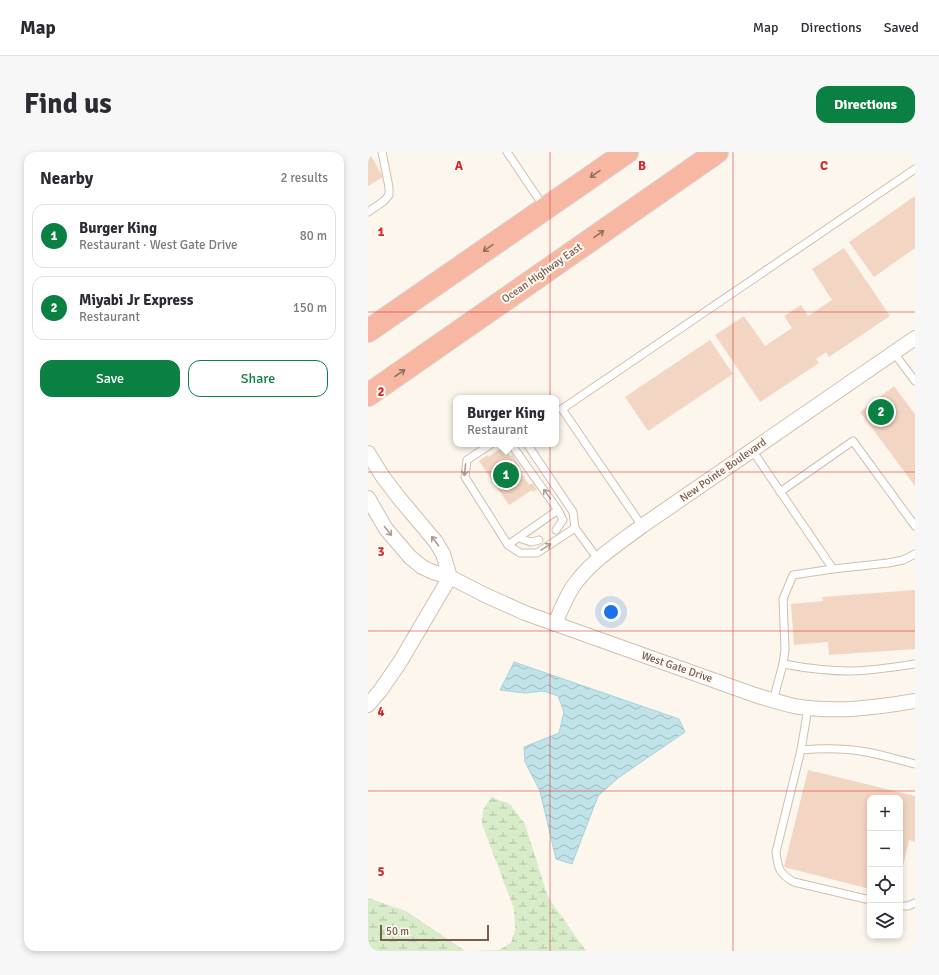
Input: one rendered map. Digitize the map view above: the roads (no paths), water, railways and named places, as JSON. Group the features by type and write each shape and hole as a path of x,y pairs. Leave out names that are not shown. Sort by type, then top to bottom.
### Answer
{"highway":[{"path":"368,331 627,152"},
{"name":"Ocean Highway East","path":"368,395 717,152"},
{"path":"368,345 434,285"}],"street":[{"name":"New Pointe Boulevard","path":"555,624 572,588 589,567 598,559 642,526 915,338"},
{"path":"368,454 395,493 436,542 443,554 450,577 400,662 380,691 368,705"},
{"name":"West Gate Drive","path":"368,498 386,529 410,557 422,567 432,572 450,577 502,604 555,624 773,701 808,708 850,710 915,701"}],"lane":[{"path":"368,212 384,201 389,195 389,187 382,152"},
{"path":"507,152 545,209"},
{"path":"642,526 562,409 915,169"},
{"path":"894,353 915,381"},
{"path":"780,492 853,441 915,526"},
{"path":"486,447 466,460 465,477 508,545 520,553 537,552 575,528"},
{"path":"513,447 558,510 563,520 556,530"},
{"path":"528,447 573,512 575,528 598,559"},
{"path":"752,450 833,569"},
{"path":"508,545 558,510"},
{"path":"519,538 531,542 539,540"},
{"path":"773,701 783,664 785,650 783,598 794,575 888,563 903,560 915,554"},
{"path":"783,664 849,671 915,664"},
{"path":"808,708 800,750 776,852 779,869 786,878 794,882 867,899"},
{"path":"800,750 836,749 867,752 915,764"},
{"path":"903,906 908,906 915,903"}],"water":[{"path":"514,662 679,719 685,732 618,778 598,796 572,864 556,859 540,791 525,762 524,747 559,733 564,712 558,696 543,691 525,693 500,690"}],"place":[{"name":"Miyabi Jr Express","path":"881,412"},
{"name":"Burger King","path":"506,475"}]}
